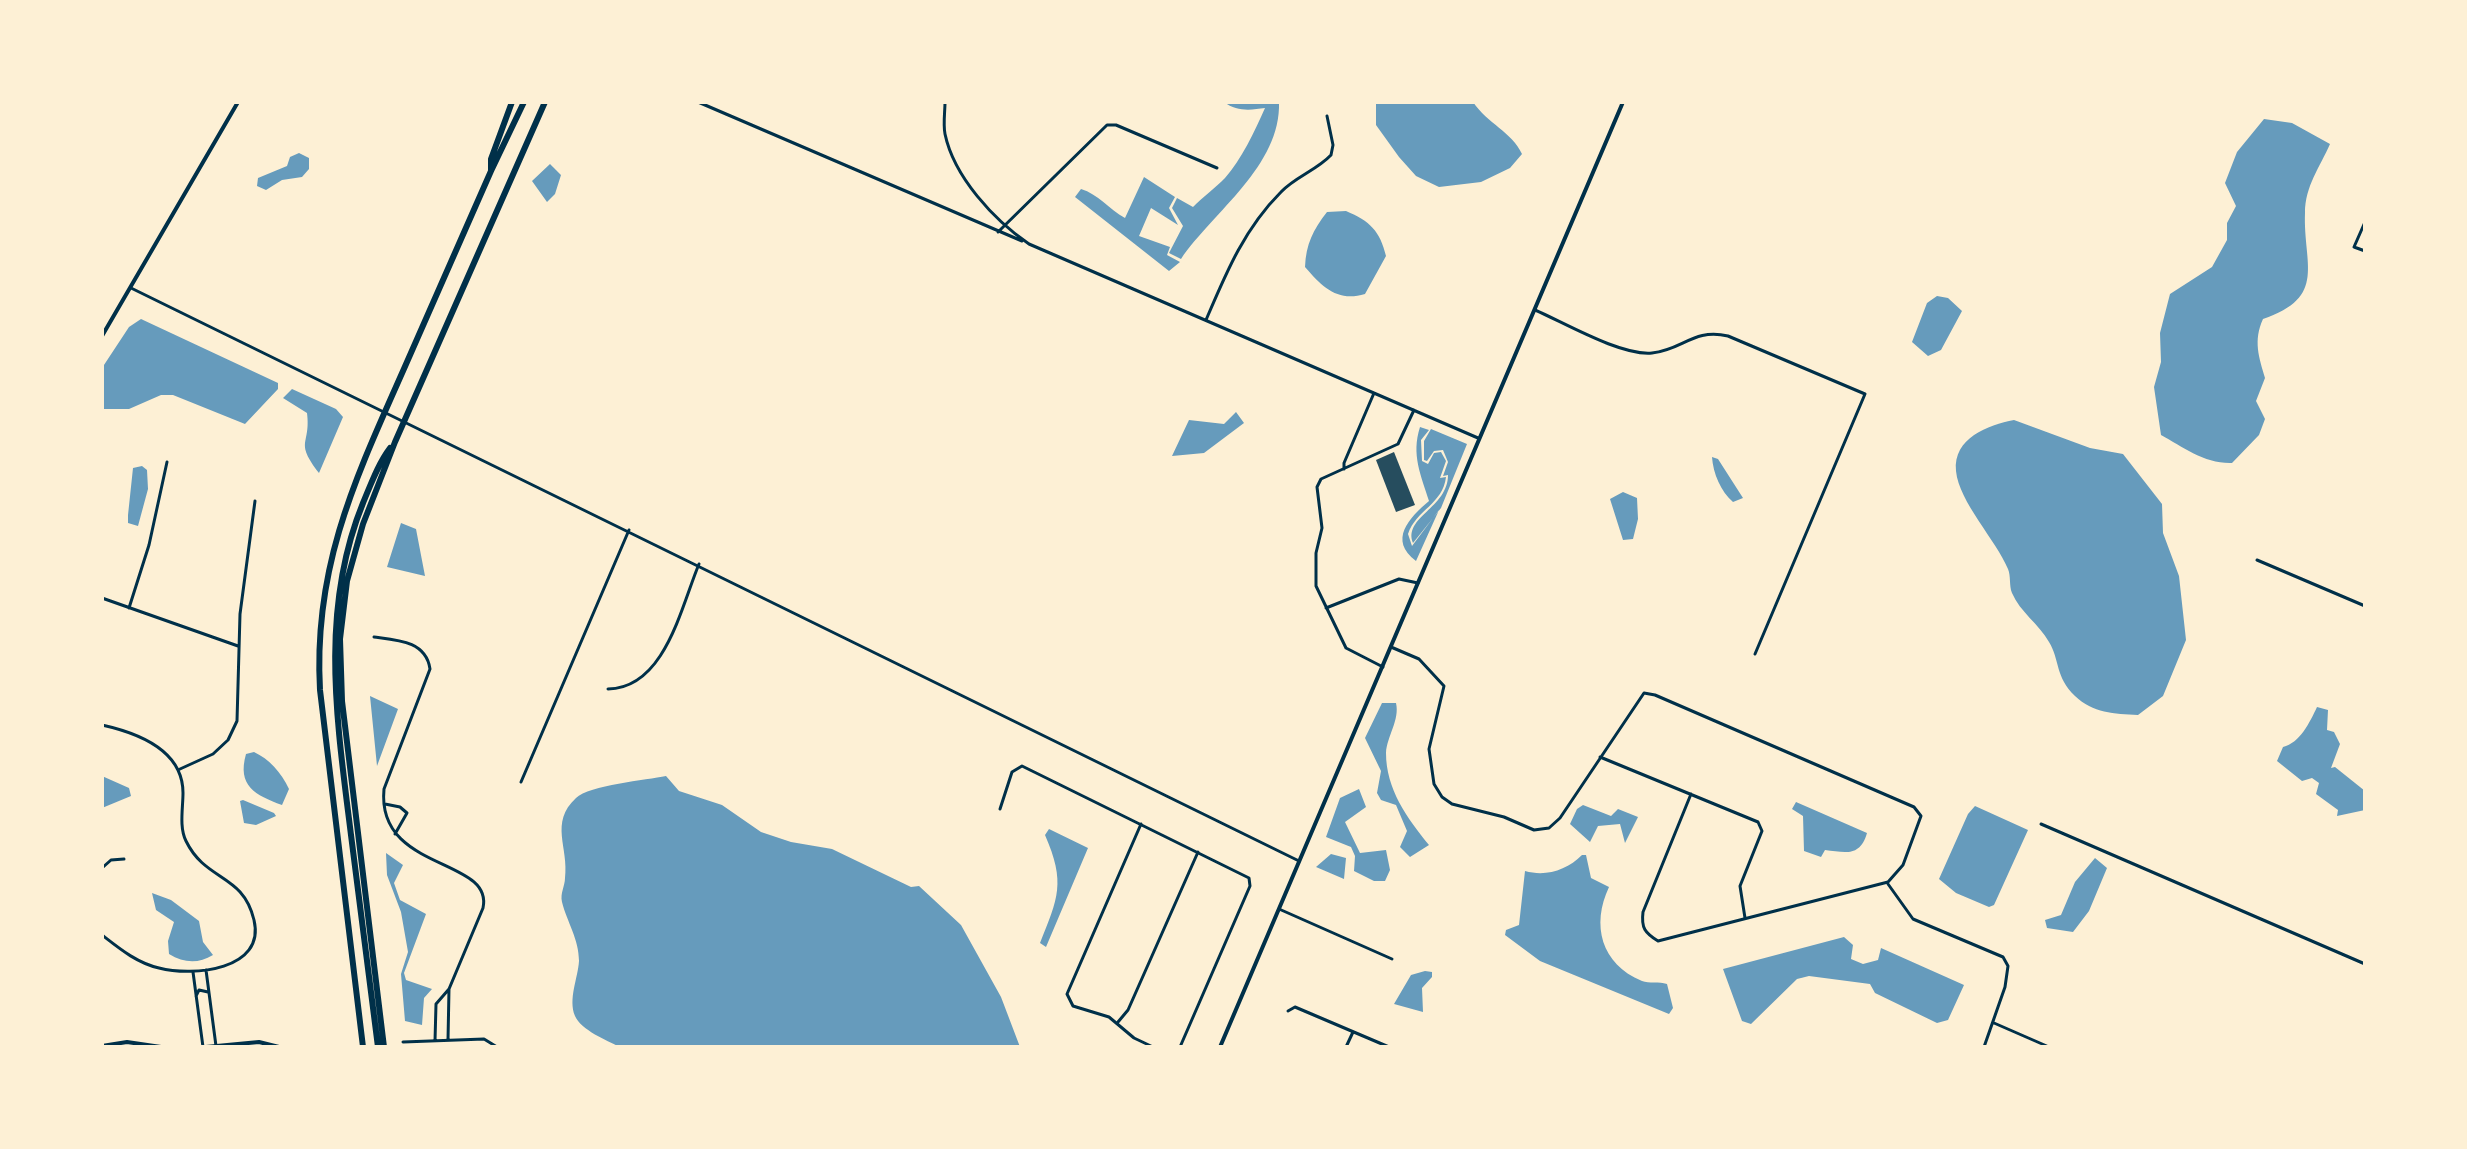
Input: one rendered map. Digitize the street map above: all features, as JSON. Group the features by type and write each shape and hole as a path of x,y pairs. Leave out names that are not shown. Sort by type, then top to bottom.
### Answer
{"highway":[{"path":"491,171 491,159 512,102"},
{"path":"363,1047 322,716 319,641 324,585 347,498 524,102"},
{"path":"384,1047 345,739 340,650 344,601 356,544 395,442 545,102"},
{"path":"378,1047 335,705 334,643 338,600 351,541 382,458 395,442"}],"street":[{"path":"102,336 238,102"},
{"path":"698,102 1478,438"},
{"path":"945,102 945,133 956,162 1006,226 1029,244"},
{"path":"1220,1047 1623,102"},
{"path":"1206,320 1235,252 1254,220 1284,189 1331,155 1333,145 1327,116"},
{"path":"998,232 1107,125 1116,125 1217,168"},
{"path":"2365,222 2354,247 2365,251"},
{"path":"131,288 1299,861"},
{"path":"1535,310 1624,349 1648,354 1667,350 1698,334 1711,332 1728,336 1865,394 1755,654"},
{"path":"1344,469 1374,393"},
{"path":"1383,667 1343,645 1314,579 1322,528 1317,487 1321,479 1398,444 1414,410"},
{"path":"129,608 149,545 167,462"},
{"path":"180,769 213,754 228,740 237,721 240,699 238,646 255,501"},
{"path":"521,782 629,530"},
{"path":"2257,560 2365,606"},
{"path":"608,689 633,682 656,664 699,564"},
{"path":"1326,608 1399,579 1418,583"},
{"path":"102,598 238,646"},
{"path":"374,637 417,647 427,656 430,669 385,784 384,804 395,834 409,848 474,880 483,890 483,908 449,989 448,1040"},
{"path":"1391,647 1419,659 1444,686 1429,749 1434,784 1442,797 1452,804 1504,817 1534,830 1549,828 1560,818 1637,698 1644,693 1655,695 1914,807 1921,816 1903,865 1888,882 1658,941 1647,934 1641,925 1643,912 1691,794"},
{"path":"102,725 141,737 167,753 180,769 184,837 206,869 236,884 247,899 255,921 256,937 249,952 234,962 193,972 157,968 130,956 102,935"},
{"path":"1600,757 1758,822 1762,831 1740,886 1745,918"},
{"path":"1000,809 1012,772 1022,766 1244,874 1250,886 1180,1047"},
{"path":"384,804 400,807 407,813 395,834"},
{"path":"1141,824 1067,994 1073,1006 1118,1022 1134,1038 1153,1047"},
{"path":"2041,824 2365,964"},
{"path":"1118,1022 1128,1010 1198,851"},
{"path":"102,868 111,860 124,859"},
{"path":"1888,882 1913,919 2003,957 2008,966 1994,1023 1984,1047"},
{"path":"1279,909 1392,959"},
{"path":"206,970 216,1046"},
{"path":"193,972 204,1047 259,1042 279,1047"},
{"path":"435,1041 437,1001 449,989"},
{"path":"196,996 199,990 208,992"},
{"path":"1288,1011 1295,1007 1389,1047"},
{"path":"436,1014 448,1015"},
{"path":"1994,1023 2049,1047"},
{"path":"1346,1047 1353,1031"},
{"path":"403,1042 484,1039 497,1047"},
{"path":"102,1046 127,1042 161,1047"}],"water":[{"path":"1224,102 1279,102 1277,125 1258,167 1181,259 1169,253 1183,226 1172,208 1177,198 1193,207 1225,178 1242,154 1265,108 1239,109"},
{"path":"1376,102 1473,102 1518,146 1522,154 1510,168 1481,182 1439,187 1416,176 1399,157 1376,125"},
{"path":"2264,119 2292,123 2330,144 2310,185 2306,203 2308,277 2304,289 2297,300 2263,319 2258,335 2265,378 2256,401 2265,419 2259,435 2232,463 2222,463 2195,454 2161,435 2154,387 2161,362 2160,333 2170,294 2212,267 2227,240 2227,223 2236,206 2225,183 2237,152"},
{"path":"299,153 309,158 309,169 302,177 282,180 266,190 257,186 258,178 287,166 290,157"},
{"path":"550,164 561,175 555,194 547,202 532,181"},
{"path":"1144,177 1175,197 1169,208 1178,225 1151,208 1139,236 1170,247 1167,255 1180,262 1169,271 1075,197 1081,189 1087,191 1125,218"},
{"path":"1346,211 1373,228 1386,256 1365,294 1355,296 1339,295 1332,291 1305,267 1314,231 1327,212"},
{"path":"1937,296 1948,298 1962,311 1941,350 1928,356 1912,342 1927,303"},
{"path":"141,319 278,383 278,389 245,424 173,395 161,395 129,409 102,409 102,368 129,327"},
{"path":"292,389 336,409 343,417 319,473 305,448 307,413 283,398"},
{"path":"1236,412 1244,423 1204,453 1172,456 1189,420 1224,424"},
{"path":"2014,420 2090,448 2123,454 2162,504 2163,533 2179,576 2186,640 2163,696 2138,715 2097,709 2082,702 2069,689 2049,642 2015,600 2009,572 1964,495 1956,471 1960,450 1983,430"},
{"path":"1420,427 1429,430 1421,440 1422,461 1428,464 1434,453 1441,452 1446,461 1440,478 1446,477 1440,494 1408,534 1412,546 1439,510 1416,561 1403,545 1403,537 1409,522 1429,501 1417,456"},
{"path":"1431,429 1467,444 1441,508 1413,543 1414,526 1441,496 1448,475 1443,476 1448,462 1443,450 1434,451 1427,461 1424,460 1424,441"},
{"path":"1712,457 1718,459 1743,498 1733,502 1721,488"},
{"path":"142,466 147,470 148,489 138,526 128,523 128,515 133,468"},
{"path":"1623,492 1637,498 1638,519 1633,539 1623,540 1610,499"},
{"path":"401,523 416,529 425,576 387,567"},
{"path":"370,696 398,709 377,766"},
{"path":"1382,703 1396,703 1397,709 1386,753 1390,779 1406,814 1429,845 1410,857 1400,847 1407,831 1396,805 1381,800 1377,793 1381,771 1365,738"},
{"path":"2317,707 2328,710 2327,730 2334,732 2340,744 2331,768 2335,767 2365,791 2365,810 2337,816 2338,810 2316,794 2319,783 2312,778 2302,781 2277,761 2283,747 2304,731"},
{"path":"254,752 270,762 286,783 289,789 282,805 256,793 246,782 246,754"},
{"path":"102,776 129,788 131,796 102,808"},
{"path":"666,776 679,791 722,805 761,832 791,842 832,849 911,887 919,886 961,925 1001,997 1020,1047 620,1047 588,1030 578,1021 573,1009 579,961 562,899 566,867 563,817 568,807 583,793 605,786"},
{"path":"1359,789 1366,807 1345,822 1360,853 1386,850 1390,870 1385,881 1374,881 1354,871 1355,856 1351,847 1326,837 1340,798"},
{"path":"240,801 276,816 256,825 244,823"},
{"path":"1796,802 1867,833 1864,841 1856,850 1825,850 1821,857 1804,851 1803,816 1792,809"},
{"path":"1583,805 1611,816 1618,809 1638,817 1625,843 1620,824 1598,826 1590,842 1570,824 1577,809"},
{"path":"1975,806 2028,830 1994,905 1989,907 1956,893 1939,879 1968,814"},
{"path":"1049,829 1088,848 1046,947 1040,943 1057,890 1056,866 1045,835"},
{"path":"386,853 403,865 394,883 400,900 426,914 404,973 406,980 432,989 424,998 422,1025 405,1021 401,974 408,952 401,912 387,875"},
{"path":"1331,854 1346,858 1344,879 1316,867"},
{"path":"1586,855 1591,878 1609,887 1601,915 1601,929 1609,954 1628,974 1642,981 1667,984 1673,1008 1669,1014 1540,961 1505,935 1506,930 1519,925 1525,871 1556,871"},
{"path":"2095,858 2107,868 2089,911 2073,932 2047,928 2045,920 2061,915 2075,882"},
{"path":"152,893 171,900 199,921 203,942 213,955 191,961 169,954 168,941 174,922 156,910"},
{"path":"1844,937 1853,945 1851,959 1863,964 1878,960 1881,948 1964,985 1948,1020 1937,1023 1875,993 1870,984 1809,976 1797,979 1751,1024 1742,1021 1723,969"},
{"path":"1432,972 1432,977 1422,988 1423,1012 1394,1004 1411,975"}],"building":[{"path":"1394,452 1415,505 1396,512 1376,460"}]}
